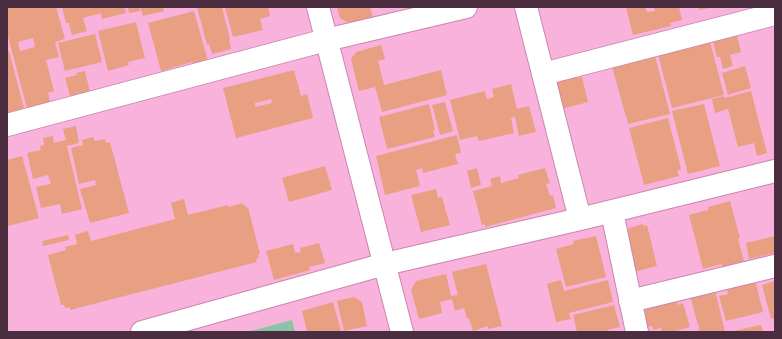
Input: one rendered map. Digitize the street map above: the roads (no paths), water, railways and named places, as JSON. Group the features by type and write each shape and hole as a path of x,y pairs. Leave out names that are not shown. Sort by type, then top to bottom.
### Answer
{"street":[{"path":"318,7 402,332"},
{"path":"7,125 326,40 466,7"},
{"path":"526,7 580,219"},
{"path":"543,74 775,14"},
{"path":"142,332 385,264 612,212 775,171"},
{"path":"612,212 637,332"},
{"path":"630,301 775,266"}]}
